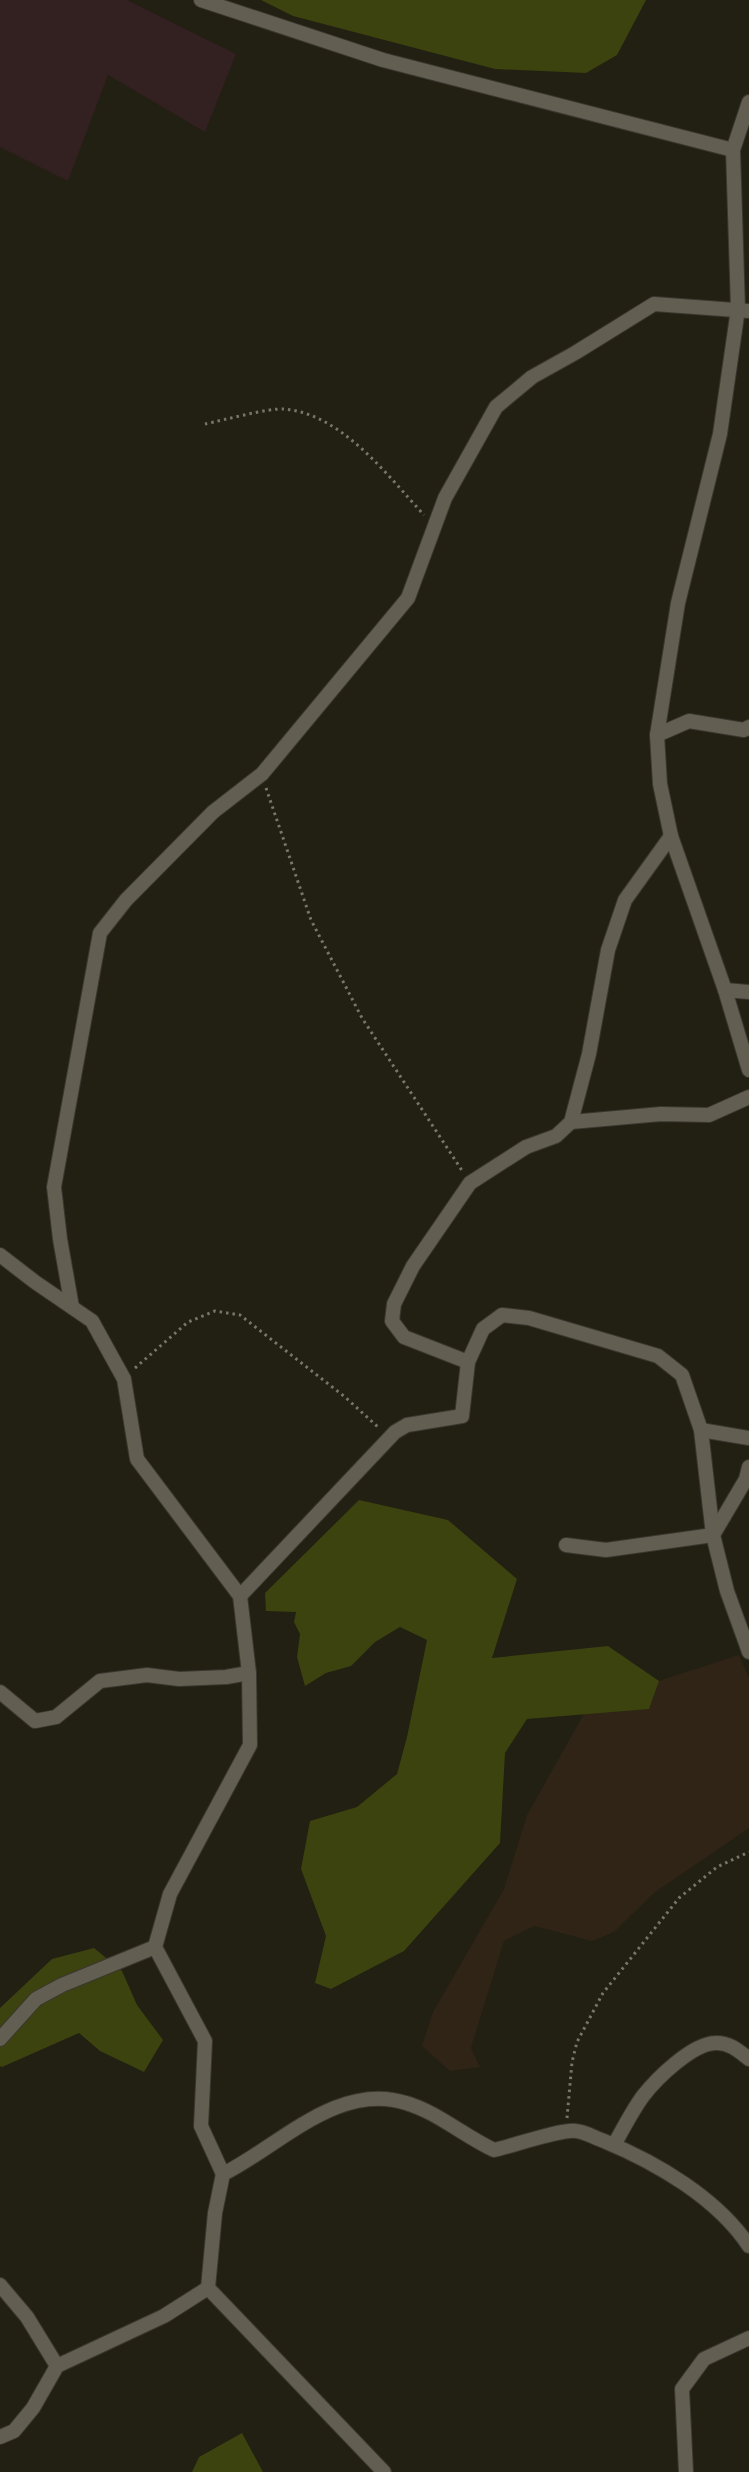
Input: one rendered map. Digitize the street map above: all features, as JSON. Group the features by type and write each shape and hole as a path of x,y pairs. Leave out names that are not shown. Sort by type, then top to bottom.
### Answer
{"street":[{"path":"201,0 383,60 733,150"},
{"path":"749,102 733,150 744,310 720,434 678,603 658,735 660,784 670,836 724,990 749,1070"},
{"path":"72,1307 60,1239 54,1187 100,933 126,900 213,812 262,774 408,598 445,498 496,407 532,377 654,304 744,310"},
{"path":"658,735 689,721 744,730 749,727"},
{"path":"468,1362 404,1337 392,1321 394,1304 413,1266 470,1183 526,1148 556,1136 571,1122 589,1054 608,950 625,900 670,836"},
{"path":"724,990 749,992"},
{"path":"571,1122 660,1114 709,1115 749,1097"},
{"path":"0,1254 35,1282 92,1321 124,1379 137,1459 240,1596 249,1673 250,1745 170,1894 156,1947 205,2040 201,2126 223,2174 215,2212 208,2288 384,2472"},
{"path":"240,1596 389,1438 407,1425 462,1416 468,1362 483,1329 502,1315 529,1318 649,1353 658,1356 682,1375 701,1430 713,1535 727,1591 749,1652"},
{"path":"701,1430 749,1438"},
{"path":"713,1535 746,1479 749,1466"},
{"path":"566,1545 606,1550 713,1535"},
{"path":"0,1692 35,1721 56,1717 100,1681 147,1675 179,1679 226,1678 249,1673"},
{"path":"0,2039 36,1999 62,1985 156,1947"},
{"path":"614,2145 651,2086 696,2047 716,2042 729,2045 749,2059"},
{"path":"223,2174 241,2166 304,2122 340,2107 376,2098 406,2102 436,2116 462,2134 494,2150 566,2131 586,2134 614,2145 672,2177 693,2192 728,2222 749,2246"},
{"path":"0,2285 27,2316 57,2366"},
{"path":"0,2437 14,2431 32,2408 57,2366 164,2316 208,2288"},
{"path":"686,2472 682,2390 704,2359 749,2338"}],"path":[{"path":"205,424 283,409 312,415 329,423 367,454 435,526"},
{"path":"262,774 312,920 362,1018 470,1183"},
{"path":"124,1379 188,1322 215,1311 240,1315 345,1397 389,1438"},
{"path":"566,2131 572,2062 577,2042 603,1993 680,1898 717,1867 749,1852"}],"shaded area":[{"path":"0,0 127,0 236,54 205,132 108,75 68,181 0,147"},
{"path":"739,1655 749,1678 749,1828 654,1893 614,1932 592,1941 534,1926 504,1941 471,2048 480,2067 450,2071 422,2046 433,2012 504,1889 527,1815 590,1703"}],"green space":[{"path":"261,0 646,0 617,55 586,73 495,69 293,16"},
{"path":"359,1500 448,1520 517,1579 492,1658 608,1646 659,1681 649,1709 527,1719 505,1753 500,1843 404,1951 331,1989 315,1983 326,1936 301,1869 310,1821 357,1807 397,1774 407,1737 427,1640 400,1627 375,1642 351,1666 326,1673 305,1686 297,1657 300,1634 294,1622 296,1612 266,1611 265,1593"},
{"path":"94,1948 122,1971 137,2005 163,2040 144,2072 100,2051 79,2033 2,2067 0,2066 0,2008 52,1959"},
{"path":"242,2433 263,2472 192,2472 199,2457"}]}
